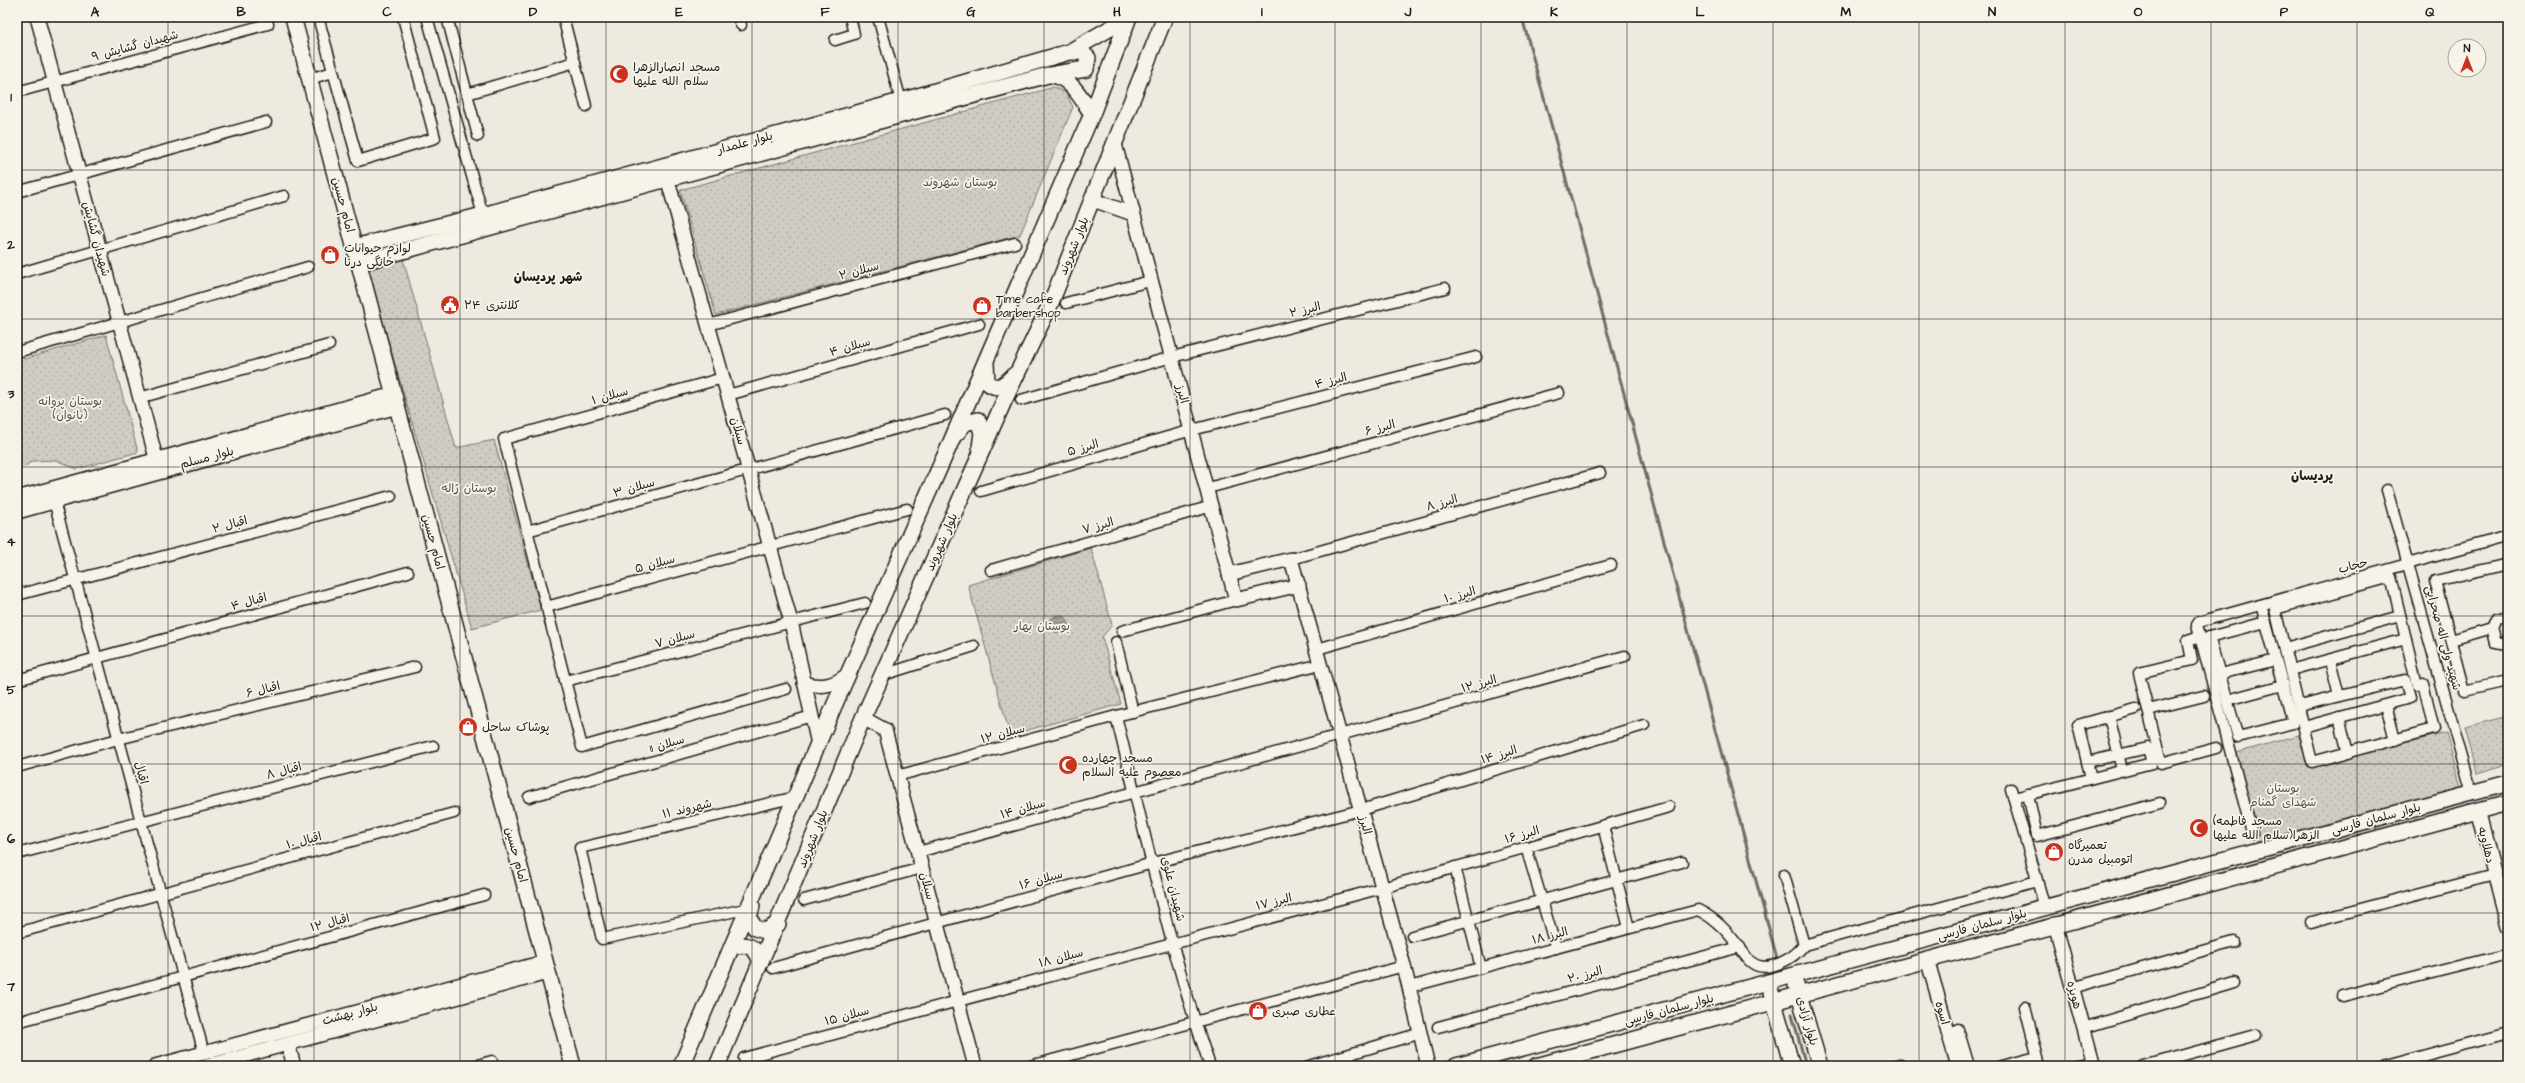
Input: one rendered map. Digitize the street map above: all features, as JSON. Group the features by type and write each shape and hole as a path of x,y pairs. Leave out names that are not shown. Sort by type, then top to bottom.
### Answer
{"main road":[{"name":"امام حسین","path":"293,17 573,1066"},
{"name":"بلوار شهروند","path":"717,1066 760,960 778,924 863,718 976,465 1050,305 1165,17"},
{"name":"بلوار علمدار","path":"354,247 483,215 663,166 901,101 1069,52 1129,18"},
{"path":"681,1066 751,906 848,674 950,444 1092,114 1129,18"},
{"name":"بلوار علمدار","path":"359,263 1055,74 1086,69 1088,58 1082,52 1069,52"},
{"path":"1055,74 1066,82 1092,114"},
{"path":"663,166 668,180"},
{"path":"988,355 986,374 987,382 991,386 997,388 1002,386 1020,369"},
{"name":"بلوار مسلم","path":"17,499 158,466 395,400"},
{"path":"950,444 965,423 978,420 982,433 976,465"},
{"name":"بلوار مسلم","path":"17,511 54,501 158,466"},
{"name":"بلوار سلمان فارسی","path":"1456,1066 1721,996 1837,963 2508,783"},
{"name":"بلوار سلمان فارسی","path":"1536,1066 2508,802"},
{"path":"751,906 749,918 755,928 765,930 778,924"},
{"path":"733,947 742,944 750,946 757,952 760,960"},
{"path":"1837,963 1842,982"},
{"name":"بلوار آزادی","path":"1793,975 1820,1066"},
{"path":"1768,983 1792,1066"},
{"path":"1721,996 1727,1014"}],"street":[{"name":"شهیدان گشایش","path":"37,17 78,174 158,466"},
{"path":"318,17 358,160 435,138 403,17"},
{"path":"427,17 483,215"},
{"path":"448,17 478,136"},
{"path":"563,17 586,106"},
{"path":"835,40 854,34 850,17"},
{"path":"878,17 901,101"},
{"name":"شهیدان گشایش ۹","path":"17,92 268,24"},
{"path":"438,55 456,50"},
{"path":"467,94 575,62"},
{"path":"309,79 333,72"},
{"path":"17,192 266,122"},
{"name":"البرز","path":"1115,144 1150,280 1208,488 1236,600"},
{"name":"سبلان","path":"668,180 791,622 818,744"},
{"path":"17,274 284,196"},
{"path":"1093,200 1133,214"},
{"name":"سبلان ۲","path":"708,325 1016,243"},
{"path":"17,352 119,324 308,267"},
{"path":"1066,303 1150,280"},
{"name":"البرز ۲","path":"1021,400 1172,357 1445,288"},
{"name":"سبلان ۴","path":"728,395 979,324"},
{"path":"139,398 329,345"},
{"name":"البرز ۴","path":"1192,430 1476,357"},
{"name":"سبلان ۱","path":"527,531 504,439 723,378"},
{"name":"البرز ۶","path":"1208,488 1559,393"},
{"name":"سبلان ۳","path":"527,531 945,415"},
{"name":"البرز ۵","path":"982,491 1192,430"},
{"name":"البرز ۸","path":"1291,559 1600,473"},
{"name":"شهید ولی اله صحرایی","path":"2387,490 2472,793"},
{"name":"اقبال ۲","path":"17,595 391,496"},
{"name":"اقبال","path":"54,501 204,1053"},
{"name":"البرز ۷","path":"991,570 1212,506"},
{"name":"سبلان ۵","path":"546,606 907,509"},
{"path":"527,531 582,747 786,689"},
{"name":"حجاب","path":"2200,636 2197,625 2205,620 2508,536"},
{"path":"1229,574 1291,559"},
{"name":"البرز","path":"1291,559 1404,966 1428,1066"},
{"path":"2508,564 2435,581 2464,691 2508,681"},
{"name":"البرز ۱۰","path":"1317,649 1611,565"},
{"name":"اقبال ۴","path":"17,680 408,572"},
{"path":"2390,577 2406,639 2416,685 2434,729 2312,762 2285,648 2274,609 2390,577"},
{"path":"1122,631 1236,600 1299,585"},
{"name":"سبلان ۷","path":"565,681 865,603"},
{"path":"2261,604 2266,622 2276,660 2283,685 2293,723 2238,737 2209,637 2266,622"},
{"path":"2285,648 2400,616"},
{"path":"2508,616 2496,619 2492,628 2496,643 2508,645"},
{"path":"2451,640 2492,628"},
{"path":"2216,748 2161,763 2139,674 2192,660 2188,640 2200,636 2252,833"},
{"path":"2290,670 2406,639"},
{"path":"1116,642 1133,712"},
{"path":"883,675 974,646"},
{"name":"البرز ۱۲","path":"1134,791 1340,737 1625,656"},
{"path":"2220,674 2276,660"},
{"path":"2330,660 2339,696"},
{"name":"سبلان ۱۲","path":"897,776 1116,716 1321,664"},
{"name":"اقبال ۶","path":"17,767 118,739 415,667"},
{"path":"804,683 813,686 828,686 841,680 848,674"},
{"path":"2299,706 2405,680 2416,685 2441,679"},
{"path":"2227,700 2283,685"},
{"path":"2304,727 2410,698 2416,685"},
{"path":"2148,710 2204,696"},
{"path":"2386,705 2395,740"},
{"path":"2091,778 2078,725 2136,709"},
{"name":"سبلان 11","path":"529,797 812,716"},
{"name":"شهیدان علوی","path":"1116,716 1172,942 1195,1022 1210,1066"},
{"path":"2109,716 2122,770"},
{"path":"2338,717 2348,753"},
{"name":"سبلان","path":"863,718 884,730 975,1066"},
{"name":"البرز ۱۴","path":"1153,863 1361,810 1644,726"},
{"name":"اقبال ۸","path":"17,854 433,746"},
{"path":"2046,908 2012,793 2028,794 2152,763 2148,748 2087,762"},
{"name":"سبلان ۱۴","path":"918,852 1134,791"},
{"path":"2028,794 2037,836 2160,803"},
{"name":"شهروند ۱۱","path":"751,906 602,940 580,848 796,797"},
{"name":"البرز ۱۶","path":"1382,888 1669,807"},
{"name":"دهلاویه","path":"2478,810 2508,926"},
{"name":"اقبال ۱۰","path":"17,933 454,814"},
{"path":"1603,826 1629,928"},
{"path":"1526,847 1556,948"},
{"path":"1412,936 1682,862"},
{"name":"سبلان ۱۶","path":"773,968 1153,863"},
{"path":"1455,867 1481,968"},
{"path":"804,900 922,868"},
{"path":"2311,922 2494,874"},
{"path":"1784,875 1804,945"},
{"path":"1740,947 1751,962 1765,967 1796,955 1804,945 2037,881"},
{"name":"البرز ۱۷","path":"1172,942 1382,888"},
{"name":"اقبال ۱۲","path":"17,1022 484,895"},
{"name":"البرز ۱۸","path":"1409,987 1698,910 1714,917 1740,947"},
{"name":"هویزه","path":"2055,924 2093,1064"},
{"name":"سبلان ۱۸","path":"957,1000 1172,942"},
{"path":"2072,988 2234,942"},
{"name":"البرز ۲۰","path":"1438,1027 1740,947"},
{"path":"2342,996 2508,954"},
{"name":"اسوه","path":"1927,959 1958,1066"},
{"path":"1030,1066 1404,966"},
{"name":"بلوار بهشت","path":"207,1066 288,1044 546,968"},
{"name":"بلوار بهشت","path":"155,1066 546,968"},
{"path":"2083,1028 2234,983"},
{"name":"سبلان ۱۵","path":"745,1062 957,1000"},
{"path":"2001,1066 2038,1061 2025,1007"},
{"path":"1958,1029 1969,1066"},
{"path":"1309,1066 1421,1033"},
{"path":"2385,1066 2508,1033"},
{"path":"2144,1066 2256,1035"},
{"path":"288,1044 294,1066"},
{"path":"204,1053 207,1066"},
{"path":"474,1066 492,1061 493,1066"},
{"path":"2076,1066 2093,1064"}],"green space":[{"name":"بوستان شهروند","path":"1054,87 1066,93 1073,107 1020,235 716,315 680,190"},
{"name":"بوستان ژاله","path":"403,259 456,448 494,440 541,610 472,628 367,268"},
{"name":"بوستان پروانه (بانوان)","path":"106,335 138,452 77,469 56,460 33,461 17,471 17,361"},
{"name":"بوستان بهار","path":"1091,548 1112,625 1102,637 1121,704 1010,735 968,585"},
{"path":"2508,716 2508,764 2477,773 2465,727"},
{"name":"بوستان شهدای گمنام","path":"2446,733 2461,787 2257,841 2233,754 2299,735 2309,767"}],"shaded area":[{"path":"1059,615 1065,618 1068,624 1065,630 1059,633 1053,630 1050,624 1053,618"}],"waterway":[{"path":"1522,17 1778,962"},
{"path":"1792,1014 1806,1066"}],"place":[{"name":"مسجد انصارالزهرا سلام الله علیها","path":"619,74"},
{"name":"لوازم حیوانات خانگی درنا","path":"330,255"},
{"name":"کلانتری ۲۴","path":"450,305"},
{"name":"Time cafe barbershop","path":"982,306"},
{"name":"پوشاک ساحل","path":"468,727"},
{"name":"مسجد چهارده معصوم علیه السلام","path":"1068,765"},
{"name":"(مسجد فاطمه الزهرا(سلام الله علیها","path":"2199,828"},
{"name":"تعمیرگاه اتومبیل مدرن","path":"2054,852"},
{"name":"عطاری صبری","path":"1258,1011"}],"district":[{"name":"شهر پردیسان","path":"548,277"},
{"name":"پردیسان","path":"2312,476"}]}
